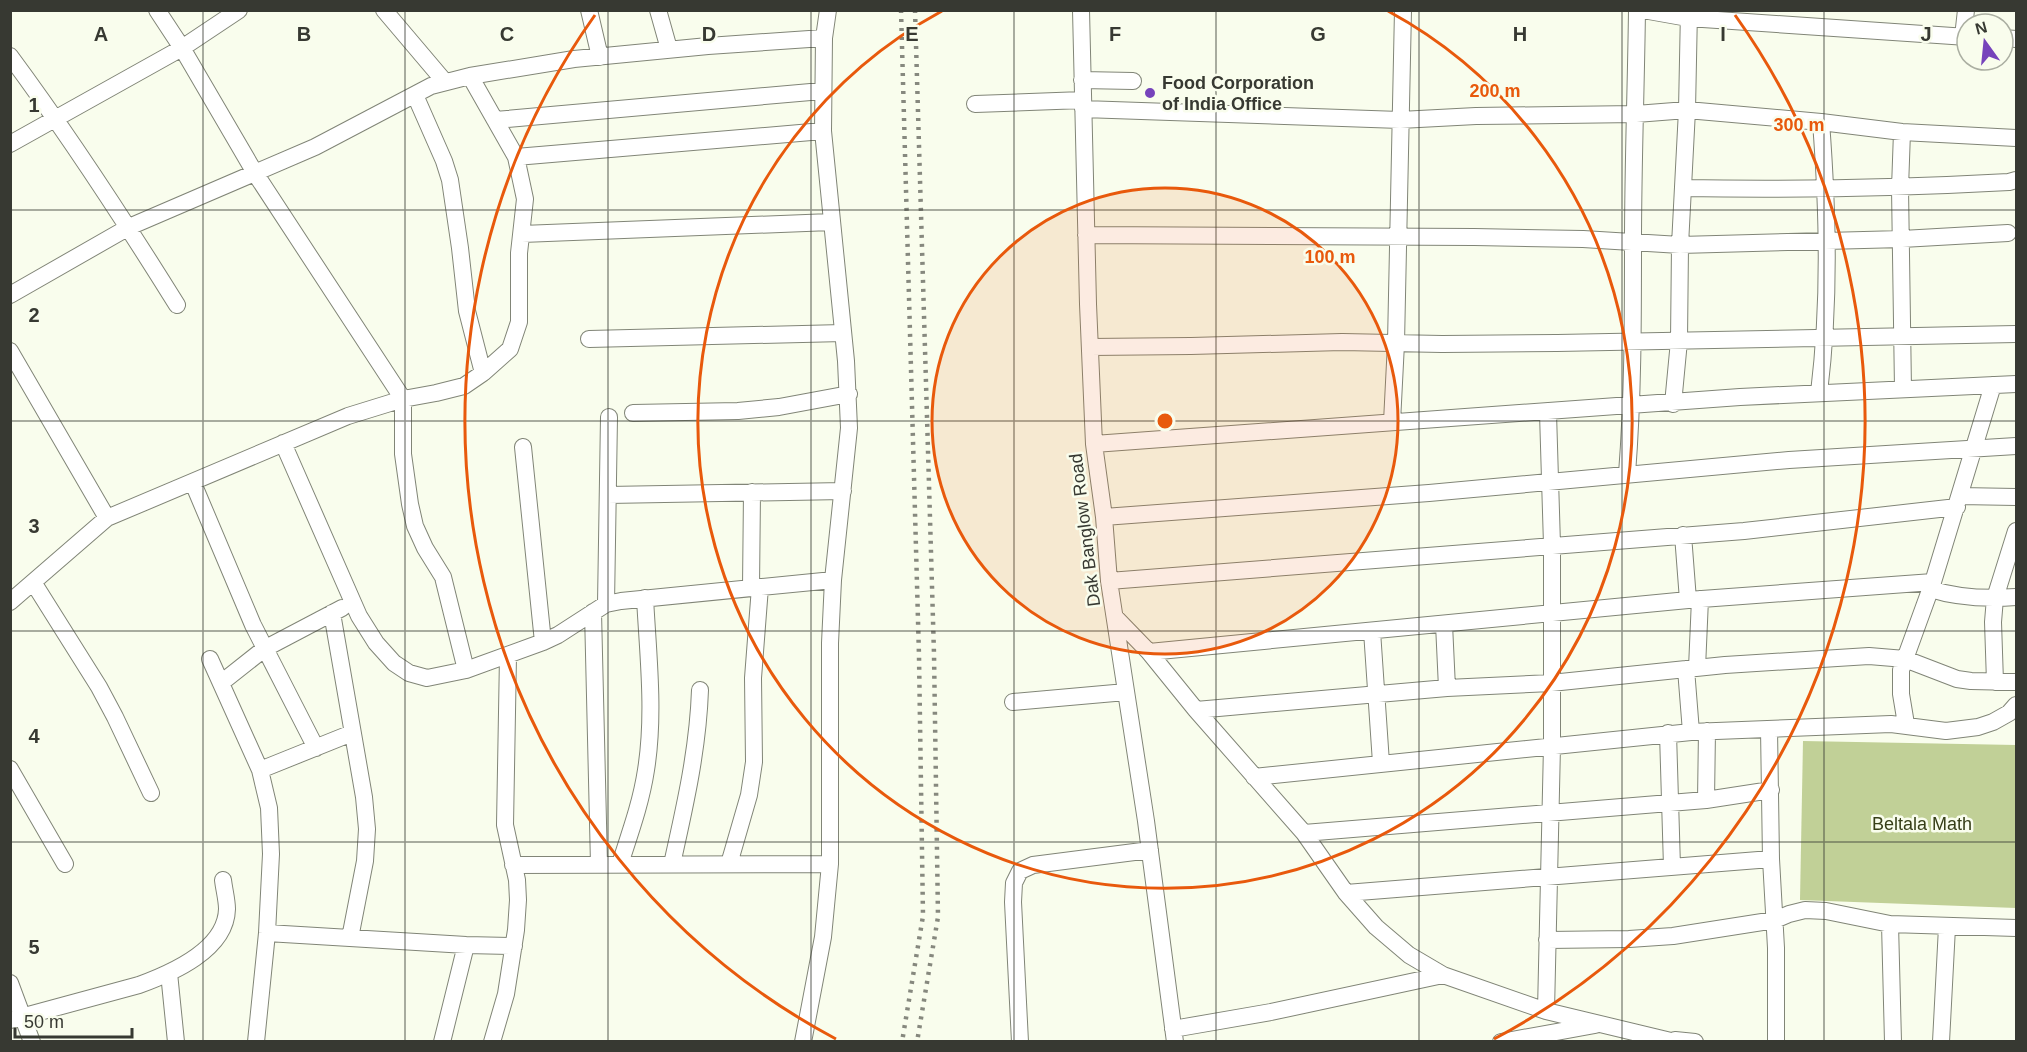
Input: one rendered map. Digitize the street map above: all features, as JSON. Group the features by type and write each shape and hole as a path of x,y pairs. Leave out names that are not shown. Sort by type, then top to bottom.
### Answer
{"street":[{"path":"157,10 182,48 255,173 403,399 403,454 415,526 425,548 443,577 466,670"},
{"path":"10,144 182,48 239,10"},
{"path":"589,10 600,57"},
{"path":"658,10 669,49"},
{"path":"803,1041 823,937 830,864 830,644 833,580 849,428 849,394 823,131 824,38 828,10"},
{"name":"Dak Banglow Road","path":"1081,10 1094,444 1104,517 1109,581 1150,850 1174,1035"},
{"path":"1392,422 1396,343 1403,10"},
{"path":"1627,474 1634,340 1633,242 1637,10"},
{"path":"1643,10 1955,36"},
{"path":"393,13 445,82"},
{"path":"1672,404 1679,340 1680,244 1688,110 1689,14"},
{"path":"10,295 129,227 326,142 431,86 470,76 600,57 669,49 824,38"},
{"path":"10,56 56,117 129,227 177,305"},
{"path":"10,602 108,518 348,416 403,399 464,386 510,349 519,322 519,253 525,198 516,157 470,76"},
{"path":"1082,80 1133,81"},
{"path":"495,120 822,91"},
{"path":"415,95 450,180 467,311 483,373"},
{"path":"975,104 1083,104 1400,120 1476,116 1636,114 1688,110 1902,132 2016,138"},
{"path":"1819,393 1826,339 1828,241 1821,122"},
{"path":"516,157 823,131"},
{"path":"1902,132 1900,188 1903,389"},
{"path":"1683,188 1900,188 2016,180"},
{"path":"522,234 831,222"},
{"path":"1086,235 1583,239 1680,244 1902,239 2008,233"},
{"path":"588,339 843,333"},
{"path":"1090,347 1342,342 1546,343 2016,334"},
{"path":"10,351 108,518"},
{"path":"1094,444 1672,404 1740,397 2016,384"},
{"path":"1906,724 1900,681 1901,670 1932,586 1993,385"},
{"path":"633,413 738,411 780,407 849,394"},
{"path":"1546,1011 1552,746 1550,614 1552,545 1548,412"},
{"path":"599,864 599,608 608,495 609,417"},
{"path":"283,443 353,602 376,643 394,663 409,673 427,678 466,670 543,642 564,632 599,608 645,598 833,580"},
{"path":"1104,517 1429,493 1788,460 2016,446"},
{"path":"523,447 543,642"},
{"path":"193,483 264,649 316,748"},
{"path":"608,495 843,491"},
{"path":"729,864 749,795 754,762 753,678 756,587 752,492"},
{"path":"1109,581 1744,531 1958,501 2016,497"},
{"path":"1995,682 1993,622 1995,598 2016,531"},
{"path":"1683,536 1694,599 1692,669 1706,800"},
{"path":"33,582 116,717 151,793"},
{"path":"1149,652 1694,599 1932,586 1949,595 2016,597"},
{"path":"620,864 637,811 649,744 651,713 645,598"},
{"path":"221,683 264,649 353,602"},
{"path":"332,613 364,797 367,829 365,861 350,938"},
{"path":"1115,617 1149,652 1196,710 1304,833 1346,893 1376,927 1410,955 1443,975 1546,1011 1675,1041 1695,1041"},
{"path":"1444,624 1447,688"},
{"path":"1372,631 1381,763"},
{"path":"492,1041 506,994 514,946 518,900 517,880 505,825 508,656"},
{"path":"1196,710 1447,688 1551,683 1836,657 1869,656 1905,659 1957,678 2016,682"},
{"path":"210,659 260,770 269,808 267,933 256,1041"},
{"path":"672,864 696,747 700,690"},
{"path":"1013,702 1126,692"},
{"path":"1254,777 1699,731 1906,724 1946,731 1978,727 2009,713 2016,705"},
{"path":"1769,729 1776,1041"},
{"path":"260,770 352,733"},
{"path":"1668,734 1672,867"},
{"path":"10,769 65,864"},
{"path":"1304,833 1706,800 1771,790"},
{"path":"1020,1041 1013,902 1014,883 1020,870 1033,865 1150,850"},
{"path":"1346,893 1771,859"},
{"path":"513,865 830,864"},
{"path":"16,1018 139,985 169,973 206,948 222,930 227,909 223,880"},
{"path":"1548,940 1673,936 1775,920 1805,910 1826,911 1890,924 2016,928"},
{"path":"1890,924 1893,1041"},
{"path":"1941,1041 1947,927"},
{"path":"267,933 514,946"},
{"path":"442,1041 466,945"},
{"path":"169,973 176,1041"},
{"path":"1174,1035 1443,975"},
{"path":"10,983 16,1018 32,1041"},
{"path":"1501,1041 1600,1025"}],"green space":[{"name":"Beltala Math","path":"1803,741 2016,745 2016,908 1800,900"}],"railway":[{"path":"901,10 919,656 923,916 902,1042"},
{"path":"915,10 934,654 938,917 917,1042"}],"place":[{"name":"Food Corporation of India Office","path":"1150,93"}]}
